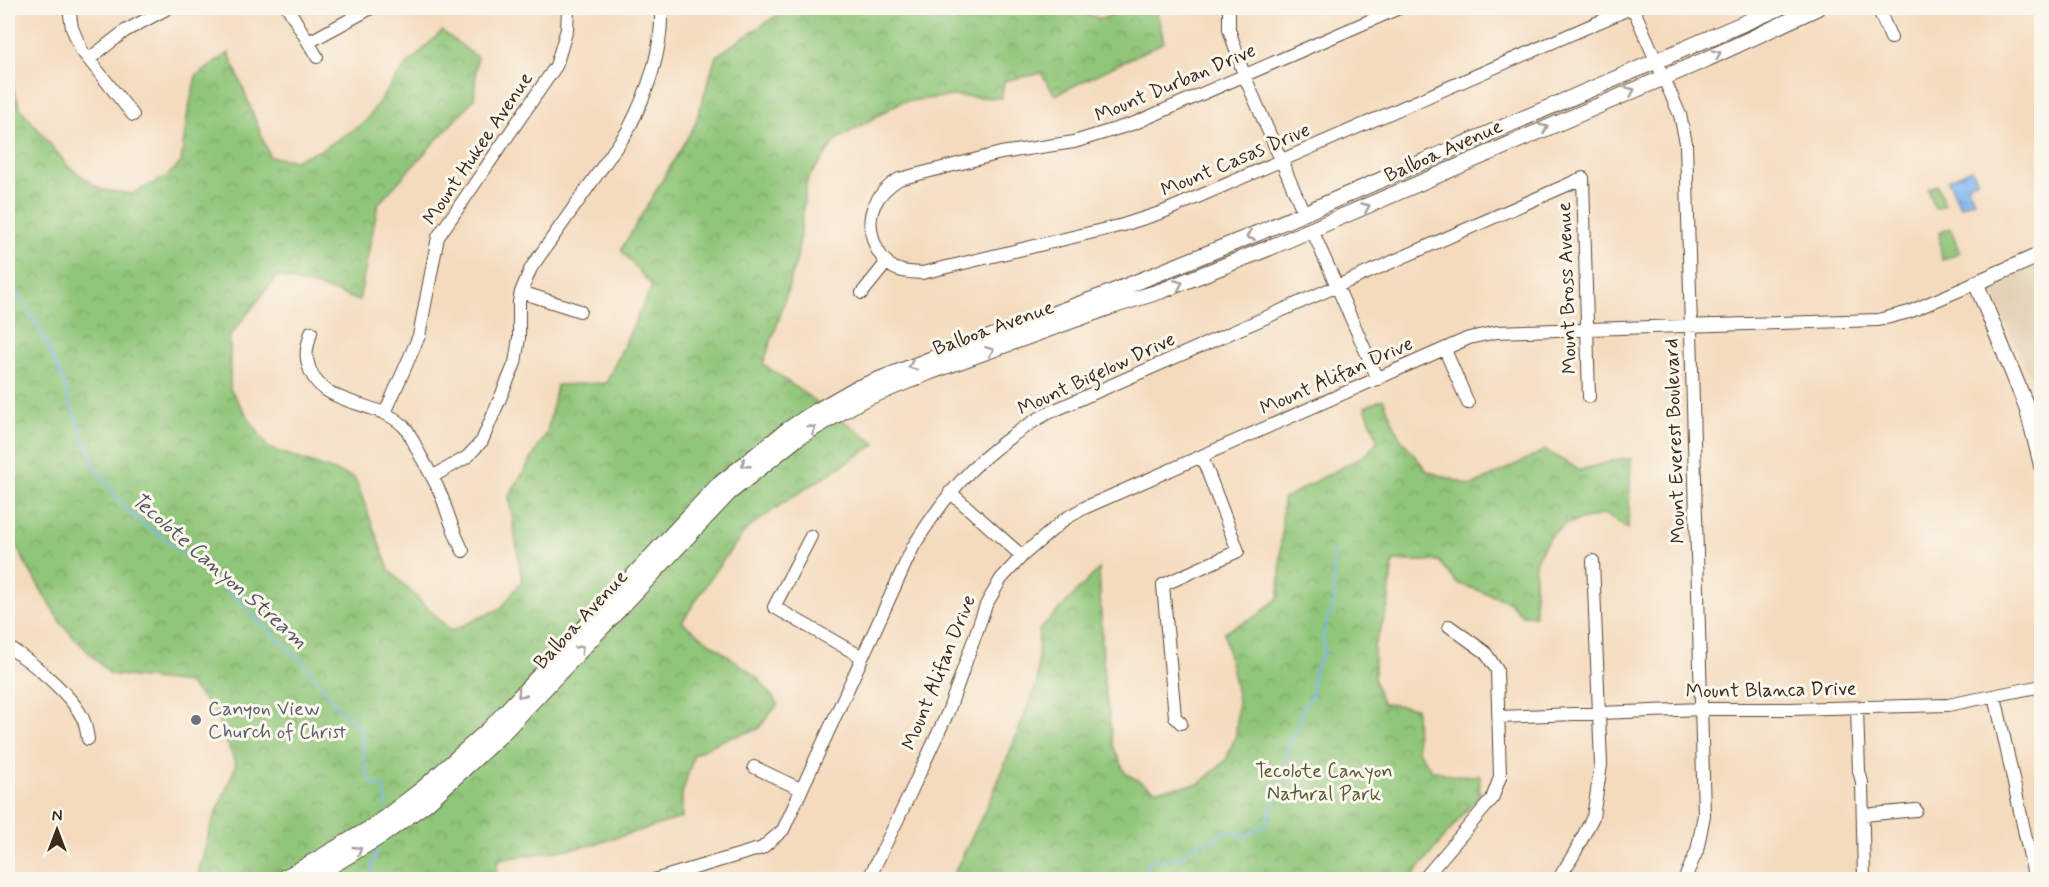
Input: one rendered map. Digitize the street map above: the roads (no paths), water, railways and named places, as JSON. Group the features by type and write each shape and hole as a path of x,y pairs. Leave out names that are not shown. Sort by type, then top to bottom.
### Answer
{"main road":[{"name":"Balboa Avenue","path":"279,879 374,826 422,789 489,729 717,486 813,413 855,389 1107,294 1304,213 1779,8"},
{"name":"Balboa Avenue","path":"308,879 383,835 427,803 501,735 729,493 809,431 862,400 930,372 1161,291 1269,248 1665,77 1817,8"},
{"path":"1312,230 1317,216 1330,202"},
{"path":"1269,248 1293,231 1302,222 1304,213"},
{"name":"Mount Alifan Drive","path":"1976,283 2042,254"},
{"path":"1976,283 2027,408 2042,467"}],"street":[{"path":"69,8 72,27 82,51 133,115"},
{"path":"89,59 125,31 168,8"},
{"path":"288,8 317,57"},
{"path":"309,42 371,8"},
{"name":"Mount Hukee Avenue","path":"384,413 419,336 438,237 556,66 567,29 568,8"},
{"path":"432,477 467,457 482,441 515,363 519,338 521,292 531,268 621,141 637,114 656,58 661,8"},
{"path":"1229,8 1229,29 1245,75 1304,213"},
{"name":"Mount Durban Drive","path":"887,262 873,242 872,217 874,206 888,186 899,179 1001,153 1074,142 1104,134 1135,123 1399,8"},
{"name":"Mount Everest Boulevard","path":"1632,8 1665,77 1680,115 1686,143 1704,815 1697,851 1684,879"},
{"name":"Mount Casas Drive","path":"887,262 904,272 922,273 1123,225 1163,212 1632,8"},
{"path":"1878,8 1891,38"},
{"name":"Mount Bigelow Drive","path":"654,879 762,848 783,830 913,547 950,492 969,470 996,447 1046,414 1583,178"},
{"name":"Mount Bross Avenue","path":"1583,178 1589,397"},
{"path":"1312,230 1378,379"},
{"path":"862,293 887,262"},
{"name":"Mount Alifan Drive","path":"868,879 948,712 986,605 1001,579 1022,556 1065,519 1084,508 1469,338 1497,332 1587,328 1878,320 1909,312 1976,283"},
{"path":"521,292 580,311"},
{"path":"311,332 307,360 315,380 346,402 384,413 398,421 407,431 442,498 453,531 463,551"},
{"path":"1445,350 1468,403"},
{"path":"1182,723 1175,717 1163,585 1238,551 1202,457"},
{"path":"950,492 1022,556"},
{"path":"812,536 774,607 861,657"},
{"path":"1558,879 1593,817 1601,765 1593,561"},
{"path":"1423,879 1492,799 1500,777 1497,670 1485,652 1449,626"},
{"path":"8,647 28,661 74,705 84,721 88,739"},
{"name":"Mount Blanca Drive","path":"1499,717 1701,709 1948,705 2042,686"},
{"path":"1995,696 2035,879"},
{"path":"1857,708 1859,771 1862,782 1864,879"},
{"path":"754,767 800,789"},
{"path":"1863,815 1916,810"}],"water":[{"path":"1972,169 1977,180 1967,185 1974,201 1960,206 1948,180"}],"waterway":[{"name":"Tecolote Canyon Stream","path":"8,278 43,336 96,469 130,514 178,549 239,601 306,665 338,708 361,729 366,773 372,783 384,789 387,807"},
{"path":"1117,880 1117,878 1145,871 1150,860 1178,859 1197,843 1218,839 1220,834 1226,830 1243,836 1267,823 1273,800 1282,784 1288,744 1294,737 1303,707 1311,697 1314,671 1325,651 1322,639 1329,615 1334,607 1333,549"},
{"name":"Tecolote Canyon Stream","path":"369,880 377,847"}],"place":[{"name":"Canyon View Church of Christ","path":"196,720"}],"park label":[{"name":"Tecolote Canyon Natural Park","path":"1324,782"}]}
